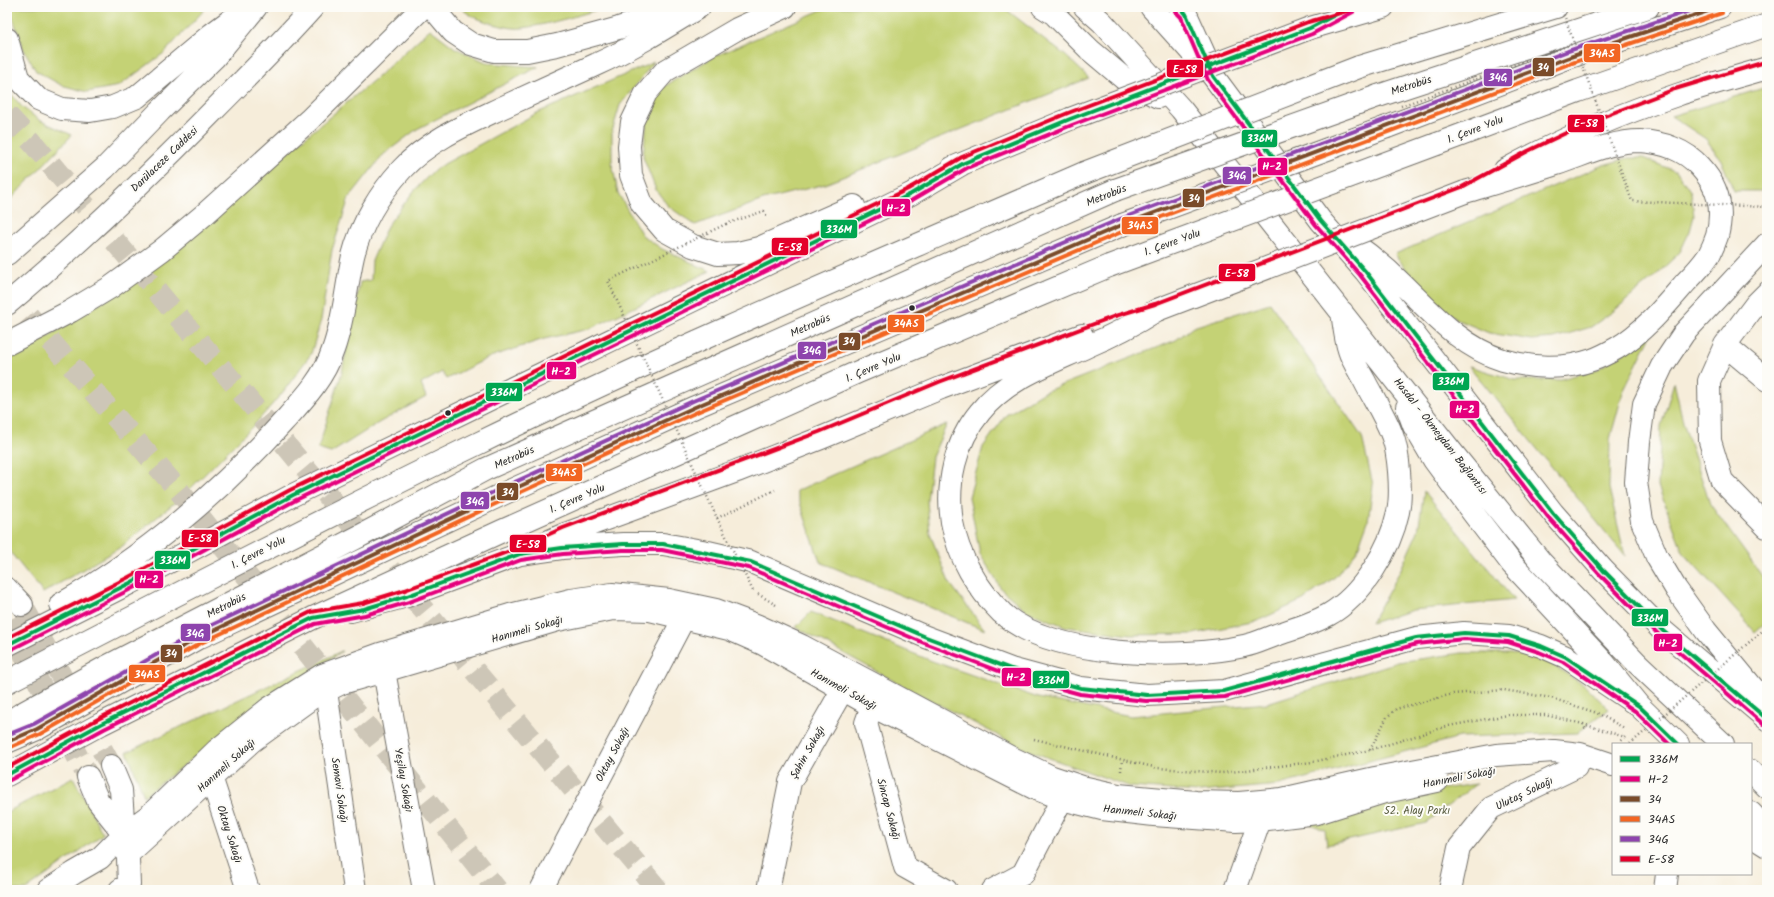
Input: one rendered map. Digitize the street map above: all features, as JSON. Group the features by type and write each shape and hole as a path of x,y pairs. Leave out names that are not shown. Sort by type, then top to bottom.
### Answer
{"main road":[{"path":"7,39 18,78 38,99 62,109 90,111 114,107 137,97 212,34 248,7"},
{"path":"7,254 105,168 214,58 256,7"},
{"name":"Darülaceze Caddesi","path":"7,304 83,238 167,157 314,7"},
{"path":"7,344 71,311 104,291 162,250 205,214 432,10 453,32 471,44 494,50 527,51 557,45 619,28 682,7"},
{"path":"7,635 65,602 183,519 236,472 298,405 320,378 333,351 340,323 353,254 363,226 380,195 402,169 418,154 443,137 479,118 630,49 699,7"},
{"path":"785,7 737,29 694,53 665,72 646,93 632,122 629,146 630,175 642,204 664,230 693,246 718,254 738,253 759,248 860,203 964,163 1070,118 1310,28 1383,7"},
{"path":"1043,7 1054,14 1090,50 1128,82 1181,108"},
{"name":"Hasdal - Okmeydanı Bağlantısı","path":"1085,7 1102,22 1181,108 1541,562 1637,663 1722,743"},
{"path":"1151,7 1213,76 1321,220 1365,271 1553,513 1603,570 1663,631 1767,719"},
{"path":"1180,7 1186,14 1213,76"},
{"path":"1310,28 1350,7"},
{"name":"1. Çevre Yolu","path":"7,682 243,560 479,442 719,333 1084,173 1359,67 1556,7"},
{"name":"Metrobüs","path":"7,723 104,668 360,536 486,469 1115,190 1378,96 1648,7"},
{"name":"Metrobüs","path":"7,742 37,729 198,638 504,493 695,407 1122,225 1387,127 1570,57 1720,7"},
{"name":"1. Çevre Yolu","path":"7,775 101,724 313,618 502,531 851,376 1109,266 1578,91 1767,25"},
{"path":"1465,192 1531,156 1591,128 1677,95 1767,68"},
{"path":"313,618 364,609 407,596 520,554 565,534 821,438 941,388 1117,322 1157,310 1465,192 1556,164 1603,147 1623,142 1642,141 1669,147 1691,156 1714,184 1719,198 1720,218 1716,237 1709,255 1641,330 1618,347 1592,360 1564,367 1530,366 1502,359 1467,343 1441,322 1378,261 1321,220"},
{"path":"7,646 130,583 293,495 904,197 964,163"},
{"path":"1767,244 1684,333 1662,366 1644,404 1636,482 1642,521 1657,557 1676,589 1706,631 1767,705"},
{"path":"1767,293 1756,304 1725,345 1710,381 1710,441 1722,481 1767,528"},
{"path":"1157,310 1128,328 1030,373 1004,389 978,414 961,445 951,475 950,510 955,541 975,582 1003,614 1026,628 1054,640 1072,645 1115,652 1151,654 1190,653 1245,646 1328,615 1356,592 1378,564 1391,536 1398,510 1399,472 1393,436 1349,351 1342,312"},
{"path":"1725,345 1767,380"},
{"path":"1398,382 1414,426 1434,460 1473,514 1512,564 1604,663 1639,706 1677,743"},
{"path":"520,554 562,548 623,544 663,544 751,562 926,637 1011,670 1081,688 1147,695 1224,691 1416,638 1464,633 1509,636 1541,646 1566,657 1639,706"},
{"path":"7,589 22,605"},
{"name":"Hanımeli Sokağı","path":"48,890 100,858 124,834 208,770 252,741 312,697 324,683 342,683 382,662 558,620 613,610 716,610 756,625 802,646 877,697 1034,788 1066,791 1102,809 1154,815 1236,821 1264,810 1317,813 1381,793 1466,774 1530,763 1578,760 1612,765"},
{"name":"Hanımeli Sokağı","path":"686,611 763,644 844,690 877,697"},
{"name":"Oktay Sokağı","path":"541,890 686,611"},
{"name":"Yeşilay Sokağı","path":"382,662 424,890"},
{"name":"Semavi Sokağı","path":"324,683 355,890"},
{"name":"Şahin Sokağı","path":"768,890 790,782 844,690"},
{"name":"Sincap Sokağı","path":"877,697 866,723 905,868 946,890"},
{"name":"Hanımeli Sokağı","path":"1578,760 1612,777"},
{"name":"Ulutaş Sokağı","path":"1450,890 1459,848 1491,808 1578,760"},
{"path":"111,766 120,790 127,855 126,888"},
{"name":"Hanımeli Sokağı","path":"127,855 208,770"},
{"name":"Oktay Sokağı","path":"208,770 248,890"},
{"path":"1752,772 1767,787"},
{"path":"88,777 98,801 124,834"},
{"path":"993,890 1020,882 1066,791"},
{"path":"1235,890 1264,810"},
{"path":"1752,814 1767,830"},
{"path":"1752,837 1767,846"},
{"path":"1665,890 1667,875"}],"path":[{"path":"1561,7 1632,201 1767,207"},
{"path":"753,590 717,518 608,281 726,224 764,211"},
{"path":"717,518 775,490"},
{"path":"1631,743 1767,627"},
{"path":"1370,750 1387,717 1396,709 1453,694 1504,690 1551,698 1597,713 1625,729"},
{"path":"1033,739 1158,768 1222,773 1312,762 1370,750 1448,726 1508,715 1545,715 1583,724 1625,736 1621,742"},
{"path":"1578,760 1587,732 1583,724"},
{"path":"1632,733 1639,737"}],"green space":[{"path":"12,7 207,7 164,53 119,86 87,92 61,85 36,71 23,48 11,12"},
{"path":"460,7 607,7 544,24 516,28 489,23 472,16"},
{"path":"828,7 1003,7 1066,56 1089,78 825,184 763,200 695,225 668,206 656,190 643,157 647,120 653,103 665,86 713,57"},
{"path":"430,29 455,48 488,63 538,67 417,129 383,155 349,198 332,250 321,320 311,354 283,392 256,423 184,495 121,547 43,593 7,548 7,360 38,343 126,287 374,80"},
{"path":"654,62 620,105 612,132 612,163 618,193 642,235 662,249 710,271 589,329 544,339 490,357 446,379 442,372 421,384 426,397 380,422 331,453 318,449 342,372 360,282 371,280 372,261 387,226 413,192 435,169 537,113"},
{"path":"1767,87 1767,191 1734,191 1721,160 1706,139 1671,116"},
{"path":"7,89 22,107 39,120 72,135 7,203"},
{"path":"1628,158 1643,158 1677,172 1691,192 1694,216 1690,231 1680,252 1654,277 1615,310 1591,327 1554,338 1532,340 1489,333 1456,319 1415,282 1395,254 1603,165"},
{"path":"1270,303 1362,437 1373,485 1368,521 1357,551 1335,577 1303,600 1257,621 1192,634 1130,635 1067,627 1028,612 1002,590 980,554 969,497 983,447 1006,415 1044,392 1176,340 1193,327"},
{"path":"1651,335 1623,392 1610,439 1609,488 1625,556 1469,366 1515,380 1557,380 1598,369"},
{"path":"1674,382 1683,422 1710,504 1767,583 1767,621 1755,632 1683,552 1658,486 1661,426"},
{"path":"947,424 932,457 927,501 930,534 949,582 985,630 820,562 796,491"},
{"path":"1424,491 1514,600 1413,610 1371,623 1400,571 1418,531"},
{"path":"811,612 932,661 1038,698 1131,716 1267,703 1398,662 1462,653 1511,653 1548,662 1585,686 1609,709 1577,733 1460,737 1279,785 1199,792 1131,787 1024,749 894,681 796,627"},
{"path":"342,651 222,736 144,796 127,752"},
{"path":"73,777 103,834 26,890 7,890 7,812"},
{"name":"52. Alay Parkı","path":"1476,784 1426,823 1327,845 1325,830 1310,824 1436,790"}],"tunnel":[{"path":"7,115 32,142 658,890"},
{"path":"7,291 180,492 497,890"},
{"path":"22,605 111,766"},
{"path":"7,621 88,777"}],"transit line":[{"name":"336M","path":"1180,7 1186,14 1213,76 1321,221 1365,271 1553,513 1603,570 1663,631 1767,719"},
{"name":"336M","path":"7,645 130,583 293,495 911,194 964,163 1070,119 1310,28 1350,7"},
{"name":"E-58","path":"7,638 127,578 290,490 908,189 962,157 1068,113 1308,22 1361,7"},
{"name":"34G","path":"7,735 34,724 195,633 502,488 693,401 1120,219 1568,51 1701,7"},
{"name":"34","path":"7,742 37,729 198,638 505,493 695,407 1122,225 1570,57 1720,7"},
{"name":"H-2","path":"1175,11 1181,17 1208,80 1316,225 1360,275 1548,517 1599,574 1659,635 1763,724"},
{"name":"H-2","path":"10,650 133,588 296,500 914,199 967,168 1072,125 1312,34 1353,12"},
{"name":"34AS","path":"9,748 40,734 201,643 508,498 697,412 1124,231 1572,63 1722,13"},
{"name":"E-58","path":"7,768 98,719 311,612 363,603 405,590 518,548 563,528 819,432 939,382 1115,316 1155,304 1462,187 1528,151 1589,122 1675,89 1765,62"},
{"name":"336M","path":"7,775 101,724 313,618 364,609 407,596 520,554 562,548 623,544 663,544 751,562 926,637 1011,669 1081,688 1147,695 1224,691 1416,638 1464,633 1509,636 1541,646 1566,657 1639,706 1677,743"},
{"name":"H-2","path":"10,780 104,729 315,624 365,615 409,602 521,560 563,554 623,550 662,550 749,568 924,643 1009,675 1080,694 1146,701 1225,697 1417,644 1464,639 1508,642 1563,662 1635,711 1668,743"}]}
